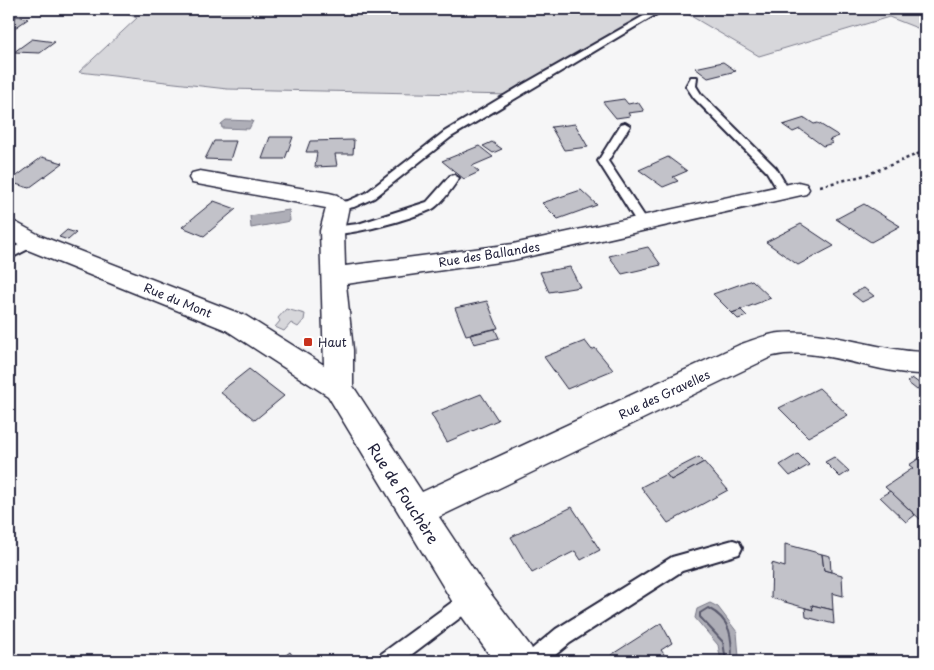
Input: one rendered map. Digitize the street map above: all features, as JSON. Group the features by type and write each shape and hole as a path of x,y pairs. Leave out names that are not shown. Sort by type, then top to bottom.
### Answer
{"street":[{"path":"200,178 329,200 338,206 332,231 333,277 339,350 338,388"},
{"name":"Rue des Ballandes","path":"333,277 513,252 791,190"},
{"name":"Rue du Mont","path":"9,228 32,242 236,323 338,388"},
{"name":"Rue des Gravelles","path":"416,511 749,353 779,344 822,346 893,362 923,366"},
{"name":"Rue de Fouchère","path":"338,388 471,598 517,661"}],"lane":[{"path":"338,206 353,205 372,195 414,158 443,138 511,95 661,9"},
{"path":"694,79 691,86 697,96 791,190"},
{"path":"625,126 603,161 643,223"},
{"path":"332,231 359,228 431,205 454,178"},
{"path":"9,255 32,242"},
{"path":"533,661 563,636 678,563 733,548"},
{"path":"388,661 471,598"}],"path":[{"path":"791,190 866,175 925,152"}],"shaded area":[{"path":"115,9 661,9 511,95 227,89 79,72 137,18"},
{"path":"679,9 925,9 925,31 889,17 759,56"},
{"path":"286,309 305,314 304,320 298,327 291,323 284,331 275,327 280,321 278,318"}],"water":[{"path":"226,120 253,121 249,129 222,128 221,124"},
{"path":"289,210 290,221 251,228 250,216"},
{"path":"710,603 718,607 737,632 739,657 737,657 737,661 721,661 718,645 695,618 697,609"}],"building":[{"path":"18,16 28,19 9,32 9,20"},
{"path":"32,39 55,42 40,53 14,52"},
{"path":"723,62 736,71 708,78 695,68"},
{"path":"624,99 628,104 638,102 644,111 628,113 630,116 616,118 603,102"},
{"path":"805,118 814,124 818,123 839,136 829,140 833,143 823,146 800,129 793,132 783,125"},
{"path":"575,124 588,147 564,150 551,127"},
{"path":"270,137 293,137 285,159 262,159"},
{"path":"354,140 353,154 335,154 337,166 315,167 317,152 306,152 310,141"},
{"path":"214,141 236,141 230,160 205,159"},
{"path":"492,142 502,149 493,153 483,146"},
{"path":"479,146 493,157 472,166 479,172 464,179 442,161"},
{"path":"42,157 63,163 29,188 9,182"},
{"path":"668,157 687,171 673,177 678,181 663,187 639,170"},
{"path":"581,190 597,205 558,219 542,203"},
{"path":"214,201 236,209 204,236 182,227"},
{"path":"864,204 900,226 871,242 836,219"},
{"path":"801,224 834,246 798,265 766,242"},
{"path":"67,230 76,233 68,240 59,237"},
{"path":"648,247 661,265 622,274 609,256"},
{"path":"570,267 580,287 549,292 540,272"},
{"path":"752,280 771,298 732,313 713,294"},
{"path":"864,288 874,296 862,302 852,294"},
{"path":"487,301 498,328 466,335 455,308"},
{"path":"741,310 747,316 738,319 732,313"},
{"path":"495,329 499,338 474,344 470,335"},
{"path":"585,341 592,350 595,348 613,370 567,389 544,357"},
{"path":"249,369 284,396 255,420 220,392"},
{"path":"912,378 923,386 917,390 907,382"},
{"path":"819,388 848,415 808,437 779,408"},
{"path":"481,394 498,420 447,442 431,414"},
{"path":"798,454 809,465 790,476 780,465"},
{"path":"699,457 704,462 671,480 666,474"},
{"path":"834,457 849,471 840,477 825,462"},
{"path":"921,457 925,460 925,516 920,519 885,487 913,468 909,465"},
{"path":"704,462 728,490 668,523 641,487 666,474 671,480"},
{"path":"890,491 915,515 906,522 880,497"},
{"path":"572,507 600,550 581,560 575,551 532,573 511,537"},
{"path":"785,544 822,554 824,570 842,575 843,596 832,593 833,610 812,605 813,610 771,598 772,563 785,567"},
{"path":"822,554 830,556 831,572 824,570"},
{"path":"812,605 833,610 834,624 806,617 805,608 813,610"},
{"path":"661,623 672,643 661,650 669,661 615,661 611,655"},
{"path":"290,652 296,661 278,661"}],"place":[{"name":"Haut","path":"308,342"}]}
